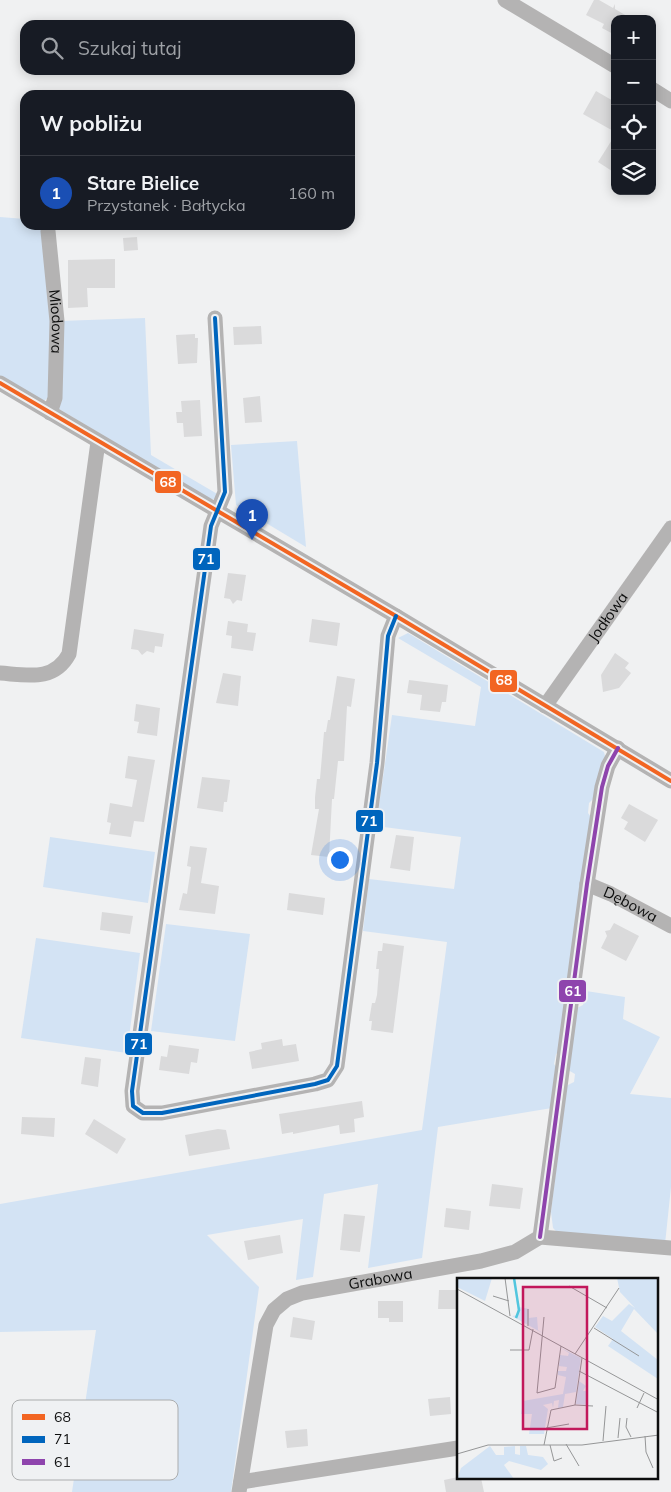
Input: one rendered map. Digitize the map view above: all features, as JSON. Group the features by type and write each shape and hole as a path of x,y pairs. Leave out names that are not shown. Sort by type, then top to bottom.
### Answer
{"street":[{"path":"505,0 611,64"},
{"path":"656,92 671,101"},
{"name":"Miodowa","path":"48,231 57,321 55,398 50,413"},
{"path":"215,318 226,492 211,526 132,1091 134,1106 143,1113 162,1113 315,1084 328,1080 337,1066 377,763 388,636 396,616"},
{"path":"0,383 98,442 218,510 671,781"},
{"path":"0,673 33,675 51,673 63,666 69,654 98,442"},
{"name":"Jodłowa","path":"545,706 671,528"},
{"path":"618,748 608,766 602,787 587,884 559,1107 540,1237 671,1248"},
{"name":"Dębowa","path":"587,884 611,894 671,926"},
{"name":"Grabowa","path":"240,1487 266,1324 274,1310 287,1299 302,1293 481,1261 515,1252 540,1237"},
{"path":"240,1487 457,1448"}],"shaded area":[{"path":"0,217 20,219 20,230 43,230 50,320 51,396 42,402 0,377"},
{"path":"145,318 151,455 219,495 216,499 210,499 59,409 60,321"},
{"path":"297,441 306,547 236,505 231,445"},
{"path":"408,633 604,752 605,756 594,798 589,803 588,813 591,817 560,1051 556,1054 554,1064 557,1068 552,1108 438,1127 422,1258 368,1268 378,1184 324,1194 313,1277 296,1280 303,1219 207,1235 259,1287 231,1492 72,1492 74,1480 178,1480 178,1400 86,1400 96,1330 0,1332 0,1204 422,1130 447,942 363,931 369,879 454,889 461,837 376,826 392,715 475,726 481,687 398,638"},
{"path":"50,837 155,852 148,903 43,887"},
{"path":"166,924 250,934 235,1041 151,1031"},
{"path":"36,938 140,953 127,1053 21,1038"},
{"path":"586,991 625,997 623,1019 660,1037 630,1094 671,1098 671,1187 665,1244 559,1234 553,1228 551,1212 566,1086 574,1082 575,1074 568,1070 575,1009 583,1005"}],"building":[{"path":"594,0 599,0 613,8 615,4 615,9 625,15 611,15 611,33 602,28 604,24 586,15"},
{"path":"596,91 611,100 611,130 583,114"},
{"path":"611,141 611,170 598,162"},
{"path":"137,237 138,250 124,251 123,238"},
{"path":"115,259 115,288 87,288 88,307 68,308 68,260"},
{"path":"261,326 262,344 234,345 233,327"},
{"path":"195,334 195,338 198,338 197,363 178,364 176,335"},
{"path":"260,396 262,422 245,423 243,398"},
{"path":"200,400 202,436 184,437 183,423 177,423 176,412 182,412 181,401"},
{"path":"228,573 246,575 242,601 237,600 233,604 230,599 224,598"},
{"path":"312,619 340,623 337,646 309,642"},
{"path":"228,621 248,624 247,632 256,633 253,651 231,648 232,636 226,635"},
{"path":"134,629 164,634 162,647 155,646 154,653 147,651 142,655 138,650 131,649"},
{"path":"615,653 629,663 625,668 631,673 619,688 603,692 601,675"},
{"path":"223,673 241,676 238,706 216,703"},
{"path":"337,676 355,679 351,707 347,706 344,761 338,761 334,799 332,799 329,857 311,855 319,809 315,809 317,779 320,779 324,732 326,732 328,720 330,720"},
{"path":"409,680 448,685 446,702 442,702 440,712 420,710 422,695 407,693"},
{"path":"136,704 160,708 157,736 137,733 139,722 134,721"},
{"path":"128,756 155,760 144,822 134,821 131,837 109,834 111,823 107,822 110,803 132,807 137,780 125,778"},
{"path":"202,777 230,780 227,802 224,802 223,812 197,808"},
{"path":"629,804 658,820 645,842 624,829 628,822 621,818"},
{"path":"396,835 414,837 410,871 390,868"},
{"path":"190,846 207,848 201,883 219,886 215,914 179,910 183,893 187,894 191,867 187,866"},
{"path":"289,893 325,898 323,915 287,910"},
{"path":"102,912 133,916 130,934 100,930"},
{"path":"614,923 639,936 626,961 601,948 607,936 605,931 610,930"},
{"path":"383,943 404,946 393,1033 371,1030 372,1021 369,1021 372,1003 375,1003 377,995 379,969 376,969 378,951 382,951"},
{"path":"282,1039 283,1046 296,1044 299,1061 252,1069 249,1052 262,1049 261,1043"},
{"path":"169,1045 199,1049 197,1063 191,1062 189,1074 159,1070 161,1056 167,1057"},
{"path":"85,1057 101,1059 98,1087 81,1084"},
{"path":"362,1101 364,1117 354,1119 355,1132 340,1134 339,1125 293,1134 293,1132 282,1134 279,1114"},
{"path":"22,1117 55,1118 54,1137 21,1134"},
{"path":"94,1119 126,1139 117,1154 85,1134"},
{"path":"218,1129 226,1130 230,1149 189,1156 185,1135"},
{"path":"492,1184 523,1188 520,1209 489,1206"},
{"path":"446,1208 471,1211 469,1230 444,1227"},
{"path":"344,1214 365,1216 360,1252 340,1250"},
{"path":"280,1235 283,1253 248,1260 244,1241"},
{"path":"439,1290 457,1290 457,1309 438,1309"},
{"path":"378,1301 403,1301 403,1322 389,1322 389,1318 378,1318"},
{"path":"293,1317 315,1321 312,1340 290,1337"},
{"path":"450,1397 451,1414 430,1416 428,1399"},
{"path":"307,1429 308,1446 287,1448 285,1431"},
{"path":"457,1477 457,1480 481,1480 484,1492 446,1492 444,1480"}],"transit line":[{"name":"71","path":"215,318 225,492 211,526 132,1091 133,1106 143,1113 162,1113 315,1084 328,1080 337,1066 377,763 388,636 396,616"},
{"name":"68","path":"0,383 396,616 671,781"},
{"name":"61","path":"540,1237 587,884 602,787 608,766 618,748"}],"place":[{"name":"Stare Bielice","path":"252,540"}]}
